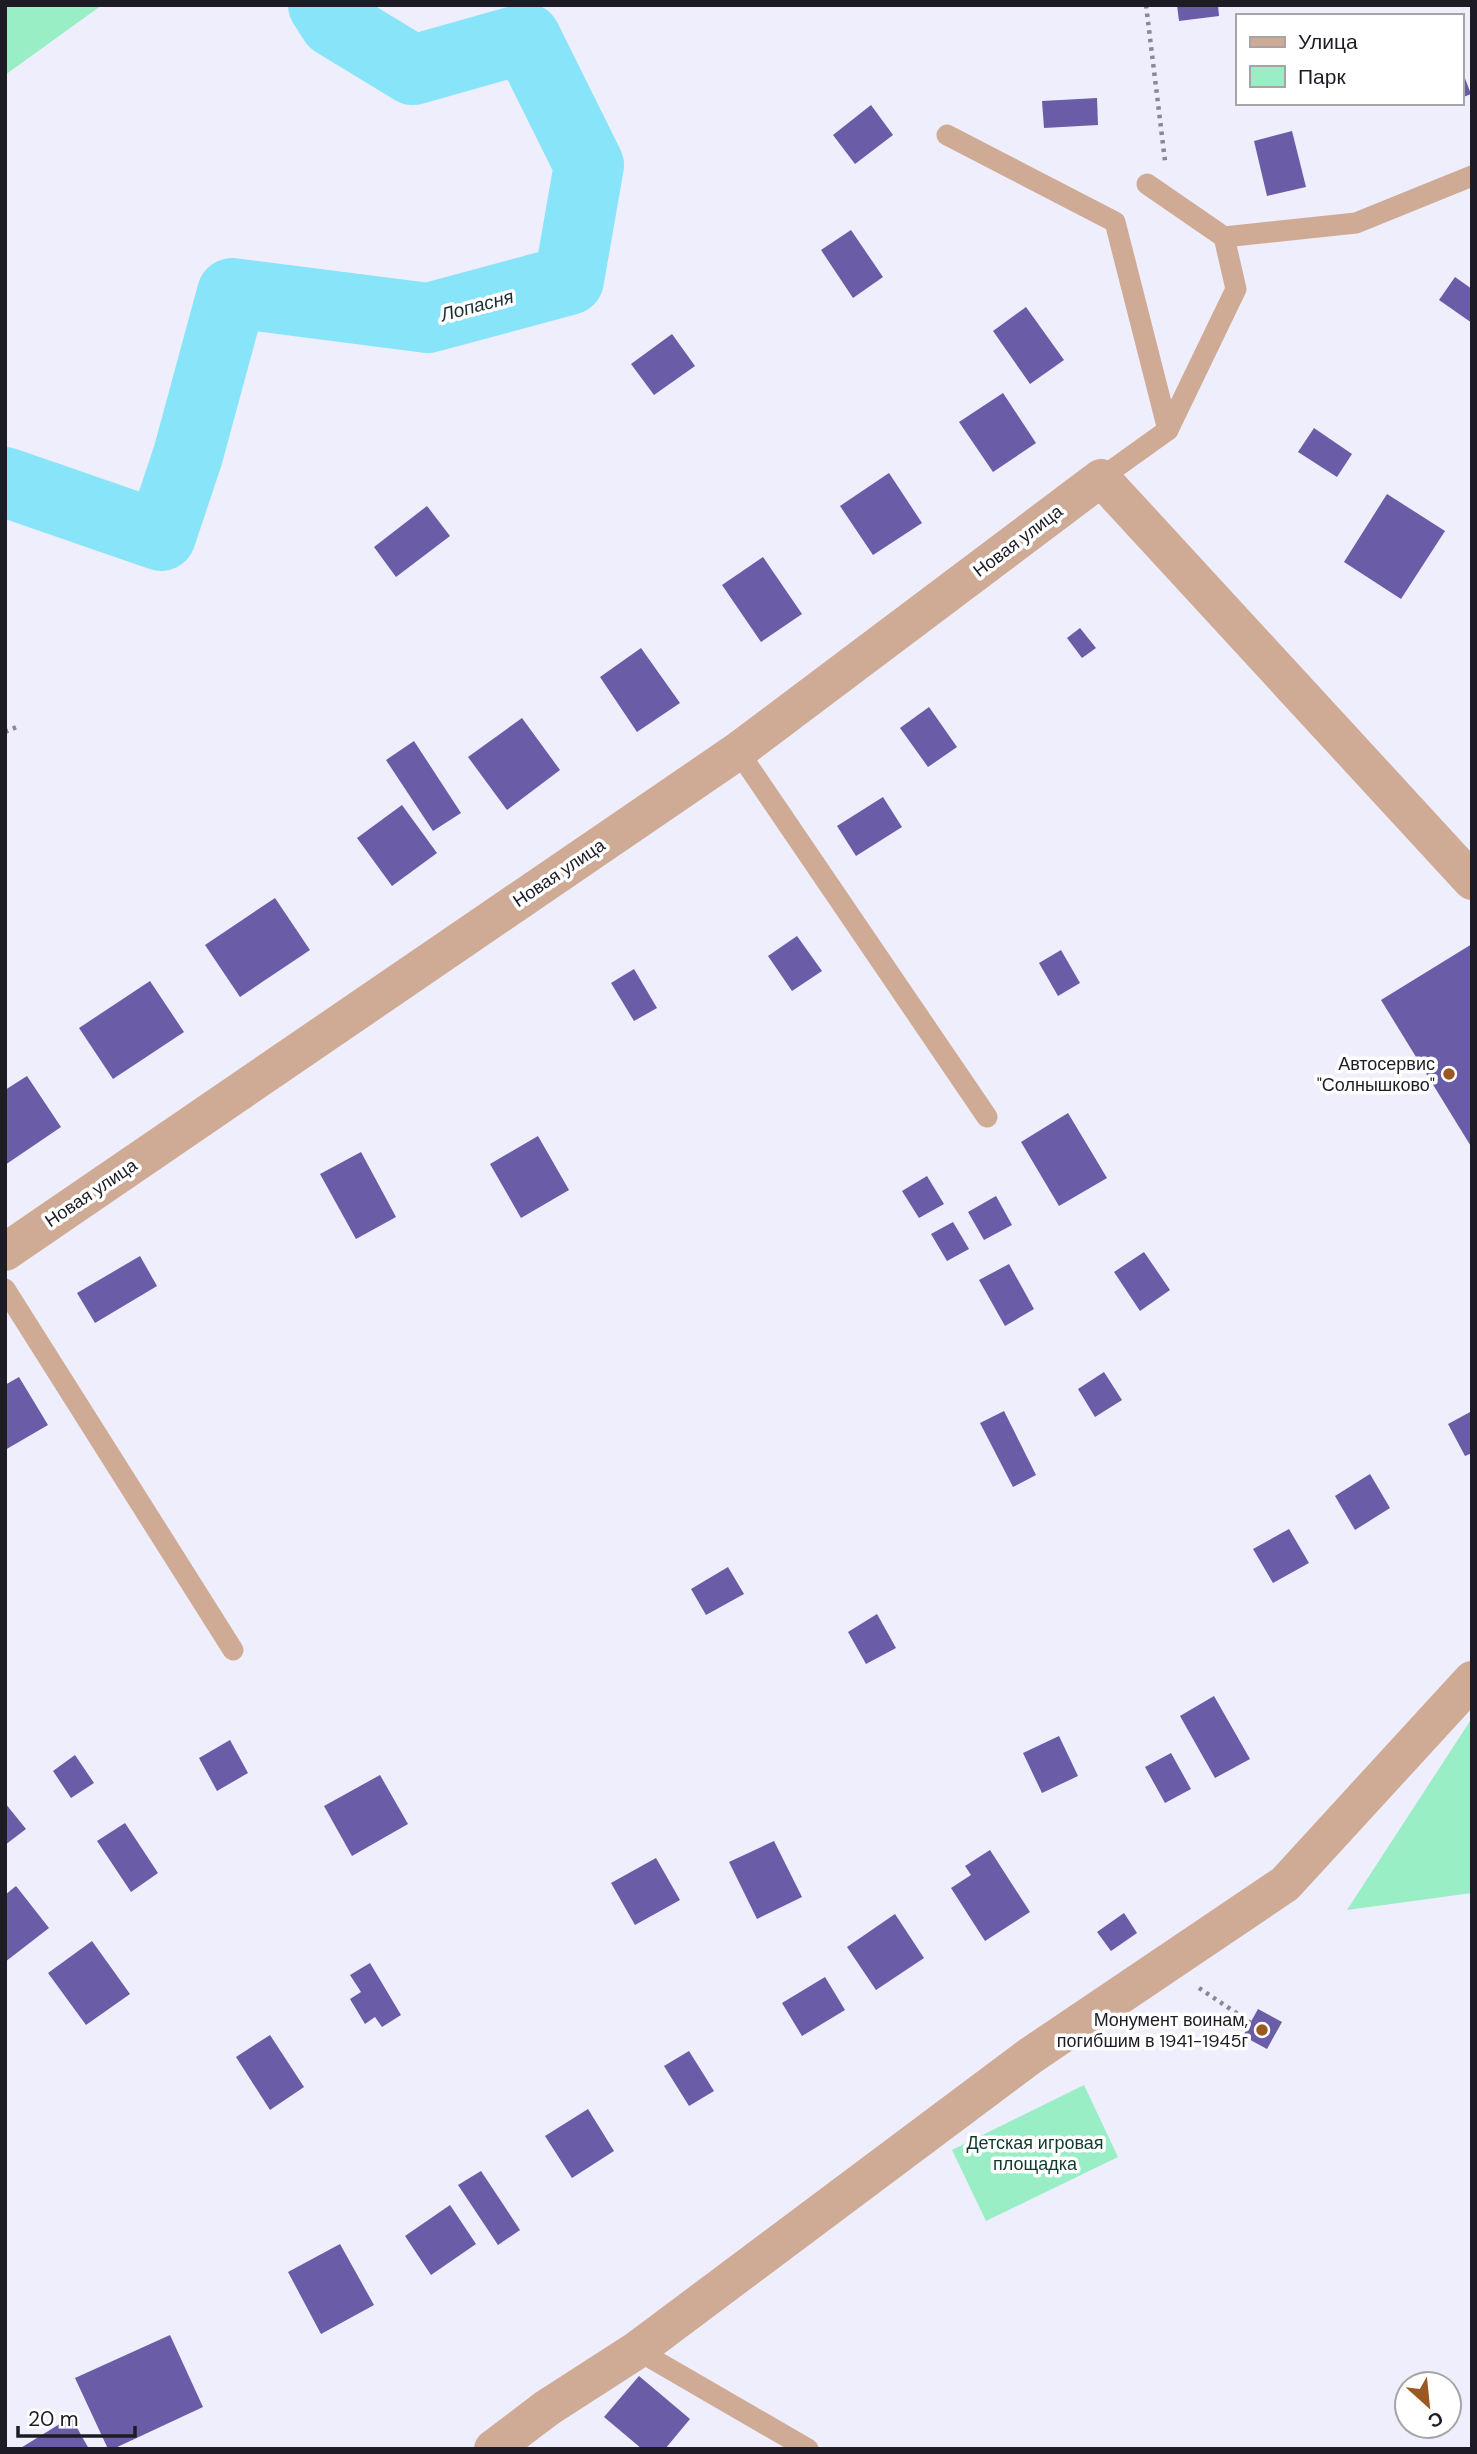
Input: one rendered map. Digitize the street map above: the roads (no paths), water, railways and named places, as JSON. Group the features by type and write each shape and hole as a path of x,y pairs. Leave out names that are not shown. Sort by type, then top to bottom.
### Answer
{"street":[{"name":"Новая улица","path":"5,1252 738,751 1101,478"},
{"path":"1101,478 1470,873"},
{"path":"494,2449 547,2408 637,2350 1030,2056 1285,1884 1472,1680"}],"lane":[{"path":"947,135 1115,222 1168,430"},
{"path":"1147,184 1224,237 1356,223 1472,176"},
{"path":"1101,478 1168,430 1236,289 1224,237"},
{"path":"738,751 987,1117"},
{"path":"5,1289 233,1650"},
{"path":"637,2350 808,2449"}],"waterway":[{"name":"Лопасня","path":"5,482 161,536 188,455 232,293 428,318 569,280 589,165 526,38 413,70 334,22 323,5"}],"place":[{"name":"Автосервис \"Солнышково\"","path":"1449,1074"},
{"name":"Монумент воинам, погибшим в 1941-1945г","path":"1262,2030"}],"park label":[{"name":"Детская игровая площадка","path":"1035,2153"}]}
